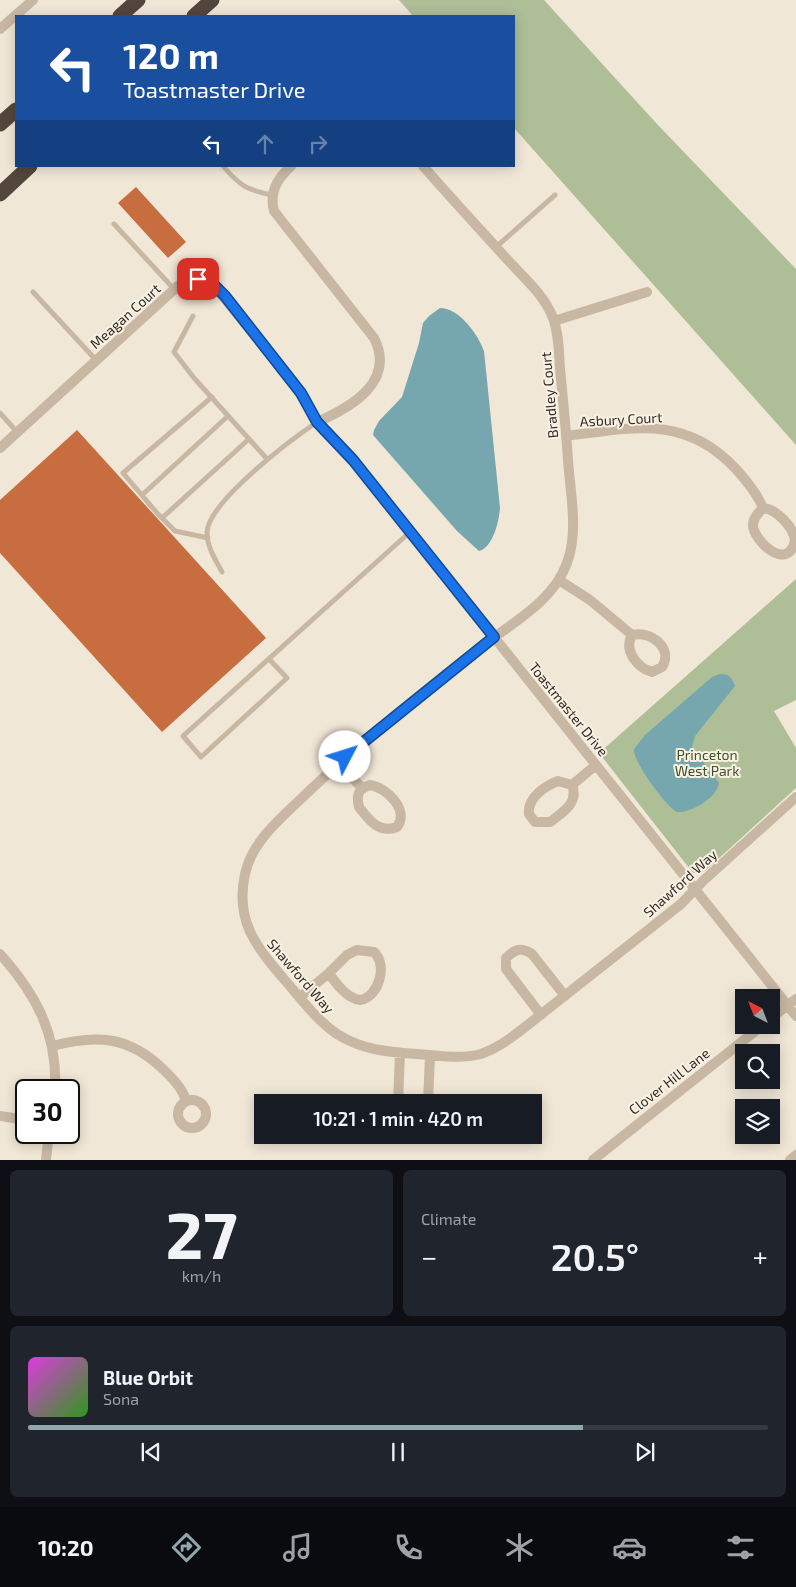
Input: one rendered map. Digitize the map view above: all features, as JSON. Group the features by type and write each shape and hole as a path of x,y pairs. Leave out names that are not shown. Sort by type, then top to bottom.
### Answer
{"highway":[{"path":"121,15 138,0"},
{"path":"195,15 212,0"},
{"path":"0,124 15,111"},
{"path":"0,194 29,167"}],"street":[{"path":"16,15 33,0"},
{"path":"0,29 15,16"},
{"path":"290,167 279,178 272,195 274,211 281,223 370,334 378,346 380,356 378,375 369,388 338,413 317,422"},
{"name":"Bradley Court","path":"425,167 543,299 554,321 558,339 572,540 568,561 559,580 540,602 494,637"},
{"name":"Meagan Court","path":"0,448 174,289 186,280 192,279 203,279 213,284 301,393 317,422"},
{"path":"554,321 647,292"},
{"name":"Toastmaster Drive","path":"317,422 353,460 695,889 792,1002 796,1016"},
{"name":"Asbury Court","path":"566,436 653,428 665,429 690,436 714,448 724,456 749,484 763,508"},
{"name":"Asbury Court","path":"763,508 770,509 776,513 795,536 794,545 788,553 783,555 774,553 754,531 753,522 755,516 763,508"},
{"path":"559,580 590,600 632,636"},
{"name":"Shawford Way","path":"494,637 338,763 267,832 252,855 245,872 243,903 250,934 258,948 318,1018 338,1035 366,1047 400,1054 430,1056 470,1056 489,1051 501,1045 682,904 695,889 796,797"},
{"path":"338,763 362,788"},
{"path":"572,784 596,765"},
{"path":"558,781 572,784 575,795 573,801 559,815 545,823 535,822 531,818 528,809 537,794 558,781"},
{"path":"370,785 380,786 386,792 399,807 402,816 397,827 385,830 369,819 359,807 357,800 362,788 370,785"},
{"path":"541,1015 506,969 506,958 512,952 519,948 532,954 565,996"},
{"path":"300,997 330,973 347,954 357,950 374,952 381,962 381,970 374,990 366,999 356,999 350,996 334,981 330,973"},
{"path":"0,954 34,996 52,1046 55,1079"},
{"path":"780,1011 792,1002"},
{"name":"Clover Hill Lane","path":"593,1160 752,1034"},
{"path":"52,1046 92,1038 106,1039 136,1048 167,1072 181,1089 186,1101"},
{"path":"398,1094 400,1054"},
{"path":"428,1094 430,1056"},
{"path":"0,1116 15,1118"},
{"path":"46,1160 48,1144"},
{"path":"790,1160 796,1155"}],"lane":[{"path":"224,167 236,182 246,189 272,195"},
{"path":"496,247 555,196"},
{"path":"114,224 174,289"},
{"path":"33,292 96,360"},
{"path":"193,316 174,352 267,459"},
{"path":"208,538 175,531 123,473 212,398"},
{"path":"0,413 18,432"},
{"path":"142,495 228,416"},
{"path":"222,572 209,549 207,530 216,510 267,459 317,422"},
{"path":"162,518 249,439"},
{"path":"269,659 287,678 202,757 183,736 410,532"}],"green space":[{"path":"399,0 544,0 657,124 796,269 796,445 515,129 515,15 412,15"},
{"name":"Princeton West Park","path":"796,579 796,700 774,711 796,748 796,788 705,871 693,873 599,753"}],"water":[{"path":"440,308 454,312 461,317 477,337 484,351 500,508 493,537 486,547 479,551 457,531 373,435 379,421 402,397 419,343 423,323"},
{"path":"720,674 730,677 735,686 695,736 692,747 719,783 714,794 702,804 683,812 677,812 665,802 651,783 638,763 634,749 645,735 712,677"}],"building":[{"path":"136,187 186,242 168,258 118,203"},
{"path":"77,430 266,638 162,732 0,553 0,500"}],"route":[{"path":"198,279 213,284 225,296 301,393 317,422 353,460 494,637 345,757"}]}
